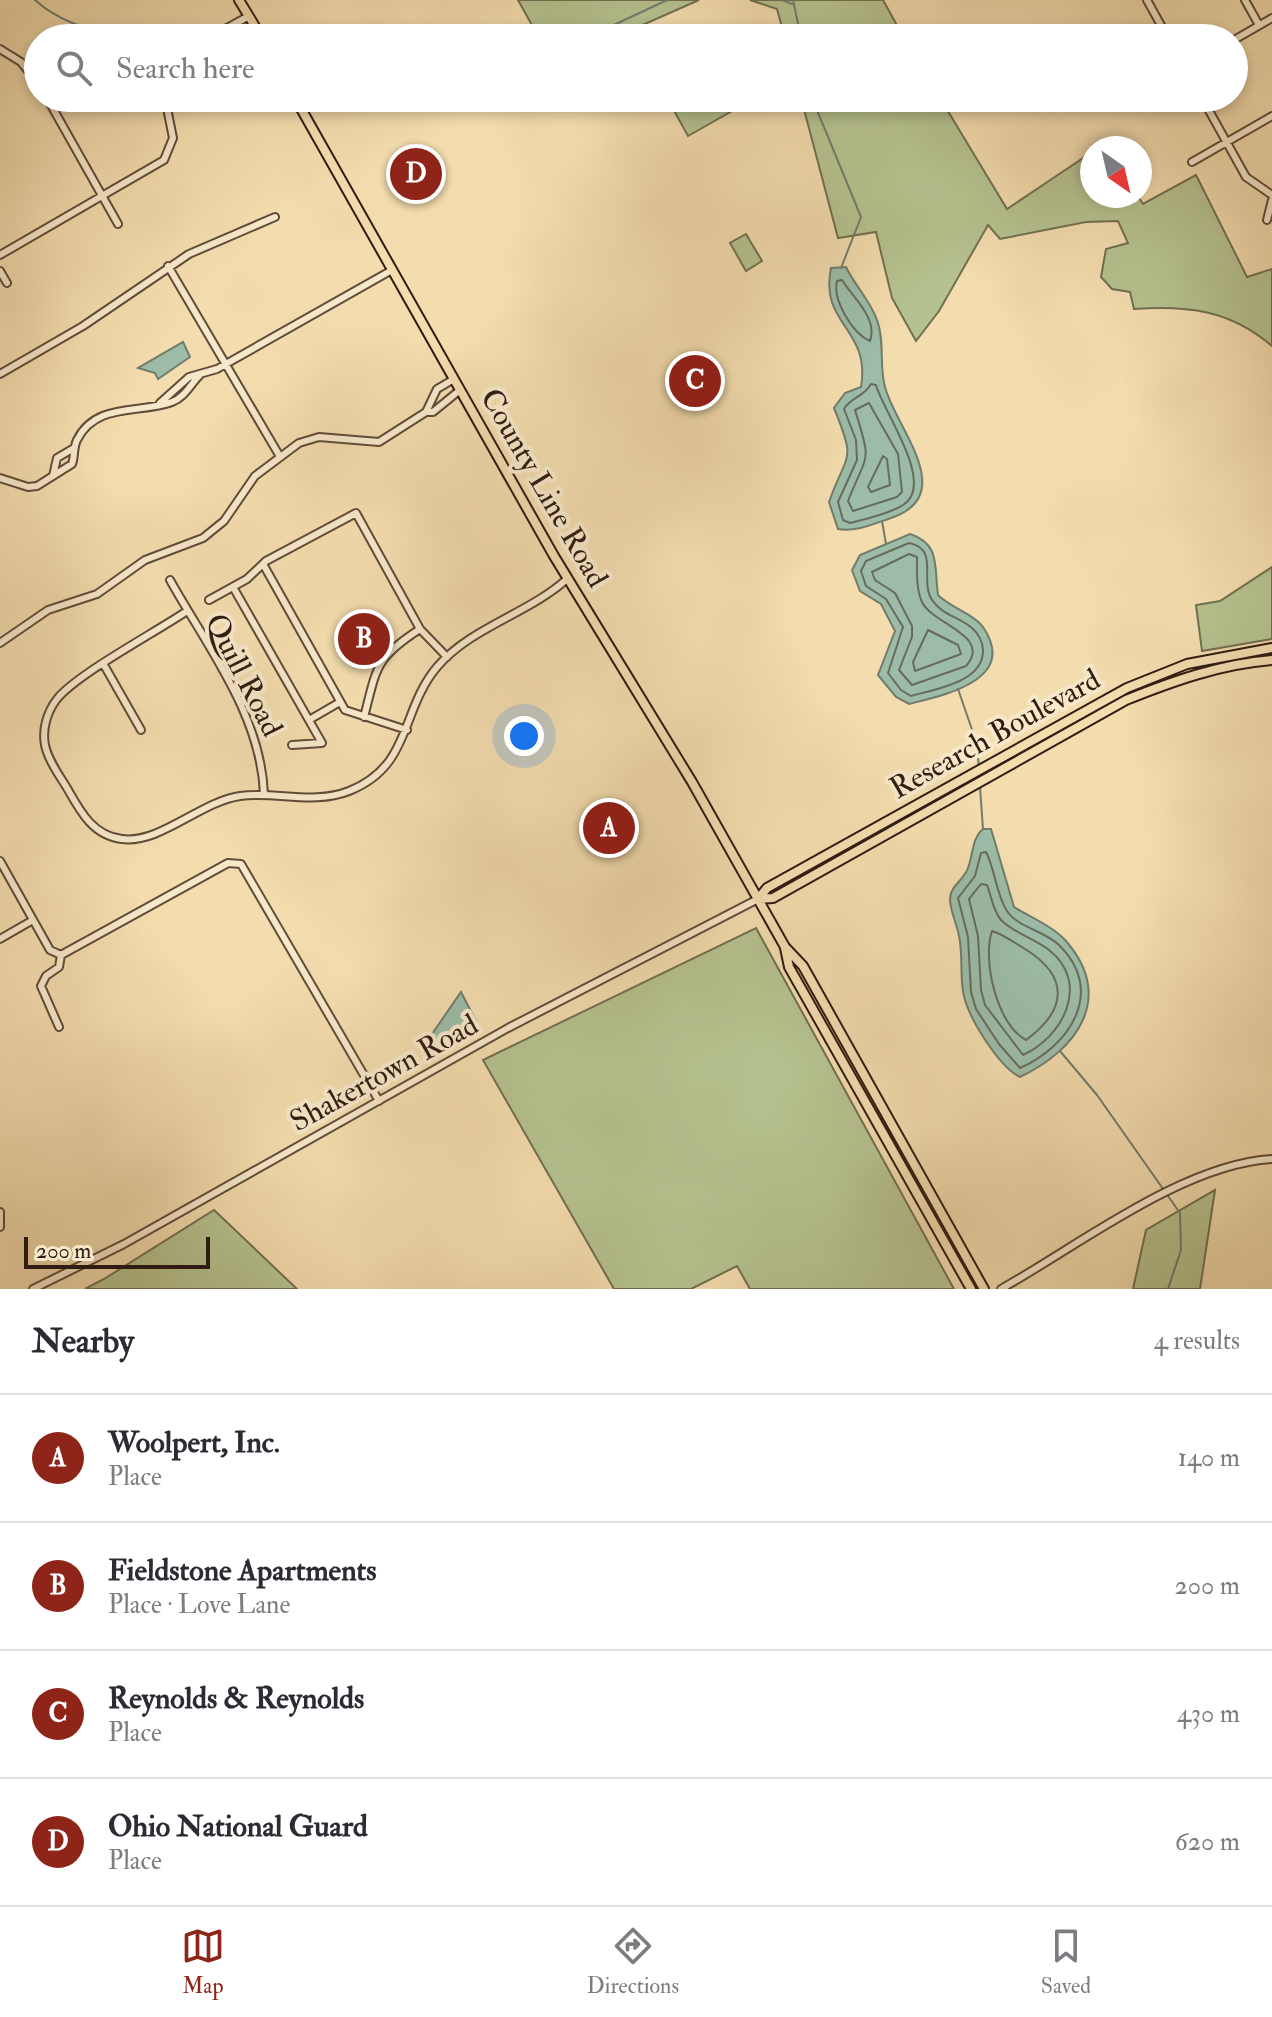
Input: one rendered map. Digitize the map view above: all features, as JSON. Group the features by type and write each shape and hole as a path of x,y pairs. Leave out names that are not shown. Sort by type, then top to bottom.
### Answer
{"main road":[{"path":"239,0 254,24"},
{"name":"County Line Road","path":"303,112 567,579 692,782 758,899"},
{"name":"Research Boulevard","path":"758,899 767,888 1158,673 1187,664 1272,648"},
{"name":"Research Boulevard","path":"758,899 773,898 1115,707 1153,689 1221,668 1272,660"},
{"path":"758,899 785,947 803,966 984,1289"},
{"path":"785,947 789,967 971,1289"},
{"path":"860,1093 870,1087"}],"street":[{"path":"1147,0 1160,24"},
{"path":"1245,0 1259,25"},
{"path":"234,24 249,16"},
{"path":"1248,32 1272,18"},
{"path":"0,49 24,66"},
{"path":"55,112 118,224"},
{"path":"0,255 167,157 173,138 168,112"},
{"path":"1210,112 1251,182 1272,197 1267,220"},
{"path":"1192,162 1272,116"},
{"path":"0,374 95,318 168,266 275,217"},
{"path":"168,266 279,455"},
{"path":"0,478 28,487 45,483 72,464 74,448 85,428 110,412 160,403 179,384 226,363 392,270"},
{"path":"0,271 7,283"},
{"path":"0,643 48,610 97,594 145,560 203,538 224,521 255,476 279,455 299,443 319,437 379,442 426,412 437,389 454,379"},
{"path":"426,412 433,412 460,390"},
{"path":"53,476 57,458 74,448"},
{"path":"209,600 233,587 263,564 356,513 420,629 447,657"},
{"path":"263,564 340,702 351,715 407,730"},
{"path":"187,611 66,689 48,714 44,729 49,758 81,814 99,831 121,839 140,839 216,802 264,794 306,797 347,792 376,776 390,761 407,730 426,681 447,657 567,579"},
{"name":"Quill Road","path":"170,580 250,724 263,765 264,794"},
{"path":"233,587 322,743 292,745"},
{"path":"364,717 375,674 388,649 420,629"},
{"path":"104,665 141,730"},
{"path":"309,720 340,702"},
{"path":"0,861 50,950 60,955"},
{"path":"60,955 228,863 241,864 379,1101"},
{"name":"Shakertown Road","path":"33,1289 124,1244 502,1032 758,899"},
{"path":"0,939 33,920"},
{"path":"59,1027 41,986 46,976 59,967 60,955"},
{"path":"1001,1289 1181,1185 1227,1168 1272,1159"},
{"path":"0,1212 0,1227"}],"green space":[{"path":"518,0 699,0 645,24 531,24"},
{"path":"750,0 883,0 896,24 781,24 777,9"},
{"path":"675,112 730,112 688,136"},
{"path":"805,112 948,112 1007,209 1080,160 1080,208 1152,208 1152,199 1196,175 1247,277 1272,269 1272,346 1240,324 1207,312 1172,308 1134,309 1130,292 1112,289 1101,277 1106,249 1128,243 1118,221 1086,222 1000,239 988,225 939,311 916,341 892,298 876,232 838,238"},
{"path":"746,234 762,261 746,271 730,243"},
{"path":"1272,567 1272,639 1202,651 1196,605 1220,601"},
{"path":"756,928 954,1289 750,1289 737,1266 691,1289 614,1289 483,1060"},
{"path":"1215,1190 1200,1289 1133,1289 1146,1230"},
{"path":"214,1210 297,1289 85,1289 104,1279"}],"water":[{"path":"846,267 877,320 885,387 918,459 922,477 921,493 911,507 871,525 845,530 838,529 829,502 847,457 845,439 834,408 845,393 861,387 862,367 853,338 832,302 829,287 831,268"},
{"path":"183,342 190,357 158,379 155,373 138,368"},
{"path":"910,534 920,538 931,550 936,566 938,595 983,627 992,645 992,660 985,672 973,682 940,696 909,704 896,697 878,675 895,631 881,604 860,591 852,570 860,555"},
{"path":"983,829 991,829 1014,907 1066,941 1080,962 1088,982 1088,1002 1083,1020 1073,1037 1040,1066 1020,1077 1003,1063 985,1039 970,1013 963,991 960,943 950,899 952,890 966,872 975,842"},
{"path":"461,992 476,1021 444,1040 435,1040 432,1034"}],"waterway":[{"path":"35,0 52,13 75,24"},
{"path":"616,24 667,0"},
{"path":"782,0 792,4"},
{"path":"793,0 798,24"},
{"path":"818,112 861,217 841,268"},
{"path":"882,521 886,544"},
{"path":"958,689 977,744 979,769"},
{"path":"980,787 983,829"},
{"path":"1060,1051 1097,1095 1180,1213 1181,1250 1168,1289"}],"place":[{"name":"Ohio National Guard","path":"416,174"},
{"name":"Reynolds & Reynolds","path":"695,381"},
{"name":"Fieldstone Apartments","path":"364,639"},
{"name":"Woolpert, Inc.","path":"609,828"}]}
